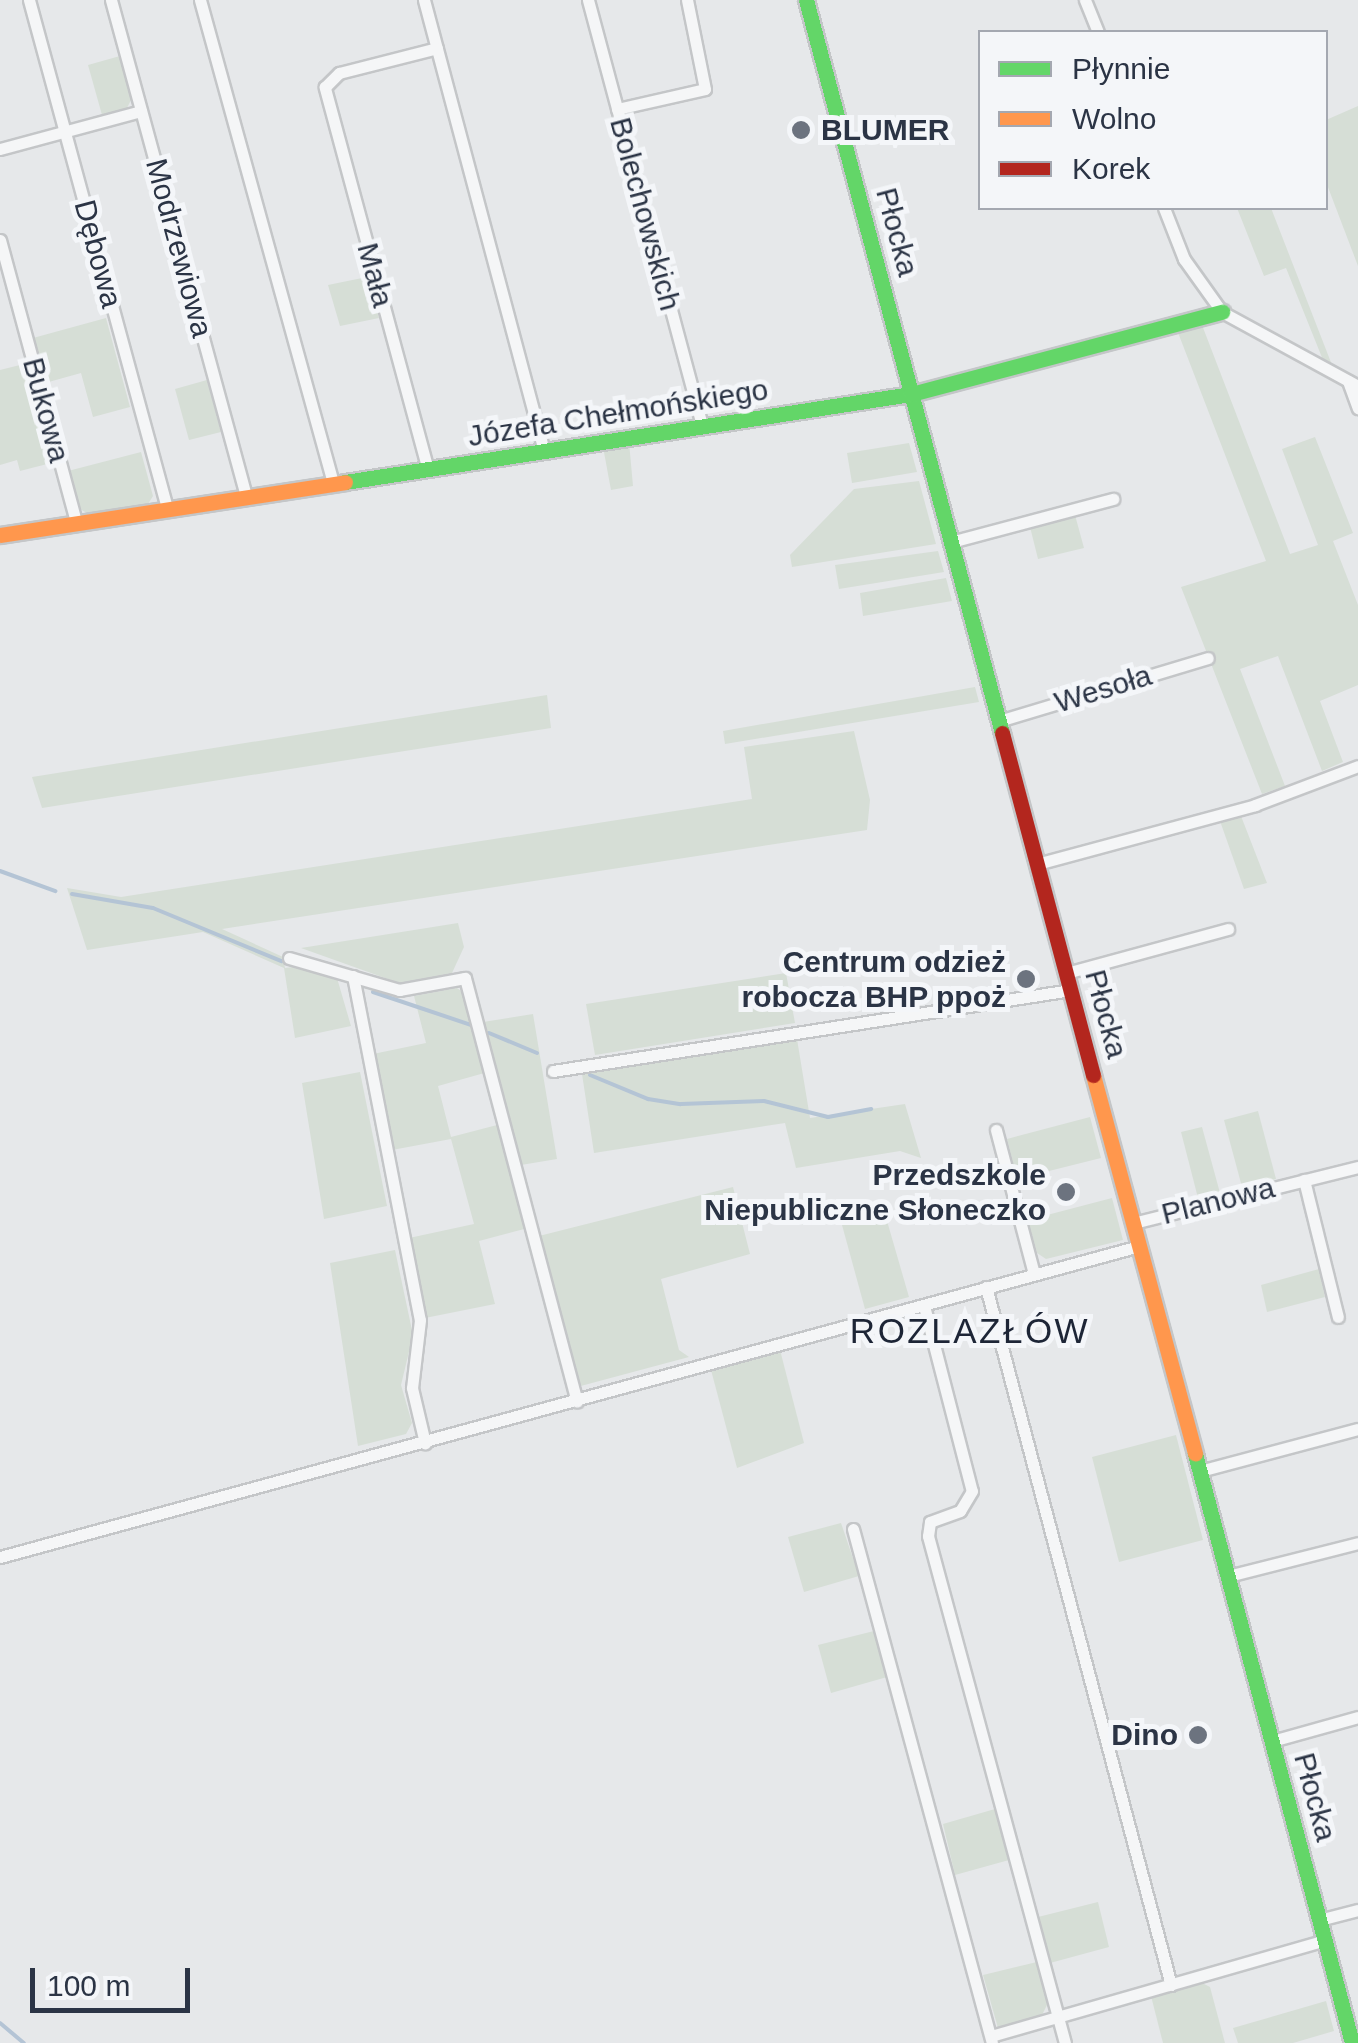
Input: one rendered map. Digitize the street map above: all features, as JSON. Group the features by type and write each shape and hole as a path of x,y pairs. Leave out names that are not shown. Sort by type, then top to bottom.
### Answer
{"street":[{"name":"Dębowa","path":"29,0 167,508"},
{"name":"Modrzewiowa","path":"111,0 246,496"},
{"path":"208,0 200,0 333,483"},
{"path":"424,0 544,452"},
{"name":"Bolechowskich","path":"588,0 703,428"},
{"path":"617,109 705,89 686,0"},
{"name":"Płocka","path":"806,0 1352,2043"},
{"path":"1085,0 1097,30"},
{"name":"Mała","path":"428,470 327,80 436,48"},
{"path":"0,148 141,111"},
{"path":"1165,210 1184,258 1222,312 1353,383 1358,408"},
{"name":"Bukowa","path":"0,240 76,522"},
{"name":"Józefa Chełmońskiego","path":"0,535 911,394 1222,312"},
{"path":"951,542 1114,499"},
{"name":"Wesoła","path":"999,720 1208,658"},
{"path":"1037,864 1256,805 1358,766"},
{"path":"1066,973 1228,929"},
{"path":"290,958 400,990 462,978 468,984 576,1401"},
{"path":"353,976 420,1320 412,1388 426,1442"},
{"path":"552,1071 1071,990"},
{"path":"996,1130 1034,1274"},
{"name":"Planowa","path":"1133,1222 1358,1167"},
{"name":"Planowa","path":"1304,1180 1338,1317"},
{"path":"0,1556 1140,1246"},
{"path":"986,1287 1171,1985"},
{"path":"924,1306 972,1490 960,1511 930,1522 928,1536 1065,2043"},
{"path":"1200,1471 1358,1430"},
{"path":"853,1529 992,2040 1057,2016 1325,1940"},
{"path":"1228,1576 1358,1543"},
{"path":"1272,1740 1358,1717"},
{"path":"1320,1920 1358,1910"}],"shaded area":[{"path":"120,56 131,100 127,108 102,115 88,65"},
{"path":"1358,106 1358,266 1328,187 1328,119"},
{"path":"1238,210 1272,210 1332,365 1323,360 1286,268 1264,276"},
{"path":"367,277 379,318 340,326 328,285"},
{"path":"106,318 130,407 93,417 81,373 45,383 33,338"},
{"path":"1202,325 1290,554 1318,545 1282,449 1315,437 1353,533 1333,541 1358,605 1358,685 1320,701 1343,762 1322,771 1278,656 1240,669 1285,786 1262,794 1181,587 1266,561 1177,330"},
{"path":"24,364 51,463 20,471 17,460 0,465 0,370"},
{"path":"207,380 221,432 189,440 175,389"},
{"path":"629,442 633,486 611,490 603,447"},
{"path":"909,443 917,472 852,483 847,453"},
{"path":"141,452 153,496 148,504 87,513 78,508 68,471"},
{"path":"919,481 936,544 792,567 790,555 854,489"},
{"path":"1075,515 1084,548 1038,559 1030,527"},
{"path":"938,551 944,572 839,589 835,565"},
{"path":"946,578 952,601 863,616 860,593"},
{"path":"975,687 979,702 725,744 723,731"},
{"path":"547,695 551,728 42,808 32,777"},
{"path":"854,731 870,800 867,830 222,929 283,957 285,968 301,966 337,978 351,1026 295,1038 284,968 203,932 87,950 67,888 121,897 752,799 744,747"},
{"path":"1241,816 1267,883 1244,889 1220,821"},
{"path":"458,923 464,947 452,973 399,983 301,948"},
{"path":"786,973 795,1023 595,1055 586,1004"},
{"path":"457,988 468,996 488,1072 438,1086 451,1137 501,1124 528,1228 479,1241 495,1304 425,1318 409,1238 474,1224 451,1139 392,1150 373,1054 426,1043 414,996"},
{"path":"533,1014 557,1159 521,1165 483,1022"},
{"path":"797,1039 810,1118 905,1104 921,1158 900,1151 796,1168 785,1123 594,1153 582,1074"},
{"path":"360,1072 387,1206 324,1219 302,1083"},
{"path":"1258,1111 1276,1179 1242,1187 1224,1120"},
{"path":"1090,1117 1101,1158 1017,1179 1007,1139"},
{"path":"1202,1127 1220,1193 1198,1198 1181,1132"},
{"path":"733,1187 750,1254 661,1279 679,1350 689,1357 577,1387 539,1236"},
{"path":"1112,1198 1123,1240 1046,1259 1037,1253 1028,1220"},
{"path":"885,1214 909,1297 865,1309 842,1225"},
{"path":"395,1250 413,1335 401,1385 412,1423 406,1434 358,1446 330,1263"},
{"path":"1319,1269 1325,1297 1267,1312 1261,1285"},
{"path":"780,1350 804,1443 737,1468 711,1370"},
{"path":"1176,1435 1203,1540 1119,1562 1092,1457"},
{"path":"841,1523 859,1576 804,1592 788,1537"},
{"path":"874,1631 887,1677 831,1693 818,1645"},
{"path":"995,1809 1009,1860 955,1875 943,1824"},
{"path":"1098,1902 1109,1947 1050,1963 1038,1917"},
{"path":"1037,1962 1048,2003 1042,2015 998,2028 983,1975"},
{"path":"1200,1982 1210,1987 1225,2043 1163,2043 1151,1996"},
{"path":"1326,2001 1334,2031 1293,2043 1238,2043 1233,2028"}],"waterway":[{"path":"0,871 55,891"},
{"path":"72,894 153,908 281,961"},
{"path":"373,992 471,1025"},
{"path":"489,1033 537,1053"},
{"path":"590,1075 648,1099 681,1104 764,1101 828,1117 871,1109"},
{"path":"0,2023 24,2043"}],"traffic: fast":[{"path":"806,0 1002,733"},
{"path":"345,482 911,394 1222,312"},
{"path":"1195,1454 1352,2043"}],"traffic: slow":[{"path":"0,535 345,482"},
{"path":"1093,1075 1195,1454"}],"traffic: jam":[{"path":"1002,733 1093,1075"}],"place":[{"name":"BLUMER","path":"801,130"},
{"name":"Centrum odzież robocza BHP ppoż","path":"1026,979"},
{"name":"Przedszkole Niepubliczne Słoneczko","path":"1066,1192"},
{"name":"Dino","path":"1198,1735"}],"district":[{"name":"ROZLAZŁÓW","path":"970,1331"}]}
